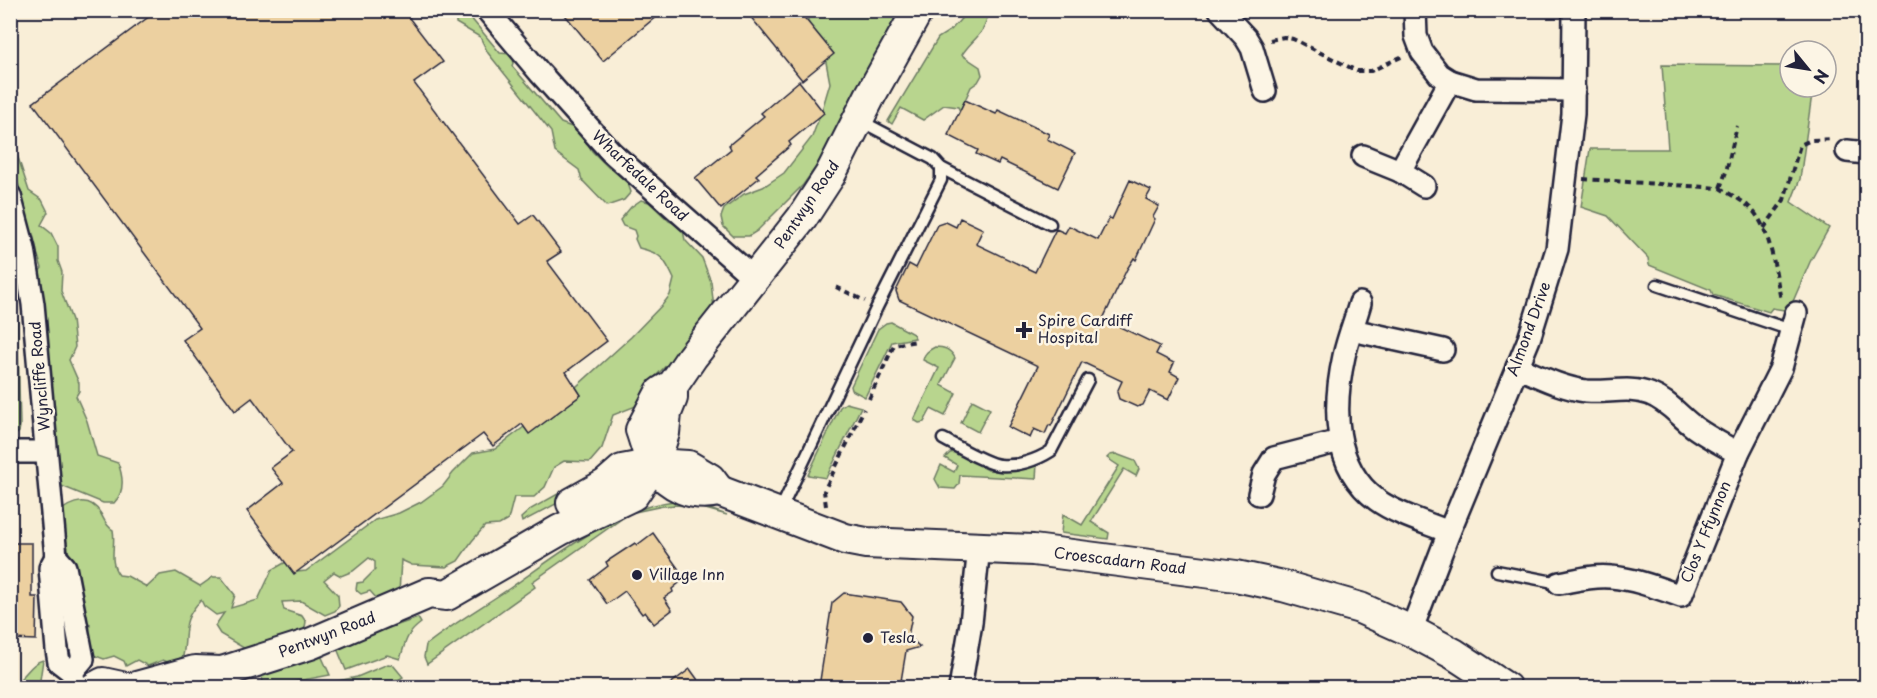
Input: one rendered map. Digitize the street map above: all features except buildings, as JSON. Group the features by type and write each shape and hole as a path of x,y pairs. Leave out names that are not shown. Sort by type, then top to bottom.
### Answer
{"street":[{"name":"Wharfedale Road","path":"488,10 540,73 611,152 755,279"},
{"name":"Pentwyn Road","path":"133,687 195,671 212,680 310,644 429,593 447,595 560,530 633,495 654,464 664,433 673,385 692,357 802,218 830,175 918,10"},
{"path":"1220,10 1246,38 1252,48 1265,91"},
{"path":"1415,10 1416,36 1420,48 1428,62 1439,74 1450,81 1476,88 1574,90"},
{"name":"Almond Drive","path":"1411,631 1449,532 1529,339 1557,249 1574,90 1574,10"},
{"path":"1400,171 1450,81"},
{"path":"1363,156 1400,171 1424,186"},
{"name":"Wyncliffe Road","path":"10,196 24,249 33,304 56,557 50,568 58,662 81,682"},
{"path":"1360,303 1344,355 1340,383 1340,441 1344,457 1353,477 1378,501 1449,532"},
{"name":"Clos Y Ffynnon","path":"1559,583 1592,577 1610,577 1631,580 1681,596 1738,453 1781,368 1794,322"},
{"path":"1353,330 1443,350"},
{"path":"1516,367 1545,379 1583,390 1603,392 1639,390 1652,394 1665,401 1699,430 1738,453"},
{"path":"1259,494 1264,474 1274,458 1340,441"},
{"path":"10,452 46,452"},
{"name":"Croescadarn Road","path":"654,464 677,488 702,495 719,491 845,539 866,543 1033,550 1236,576 1327,598 1360,608 1411,631 1454,654 1506,687"},
{"path":"960,687 971,623 979,547"},
{"path":"81,682 126,687"}],"lane":[{"path":"858,120 933,159 941,168 1050,224"},
{"path":"778,514 877,307 941,180 941,168"},
{"path":"1657,285 1794,322"},
{"path":"943,440 1000,465 1028,462 1041,457 1051,451 1088,380"},
{"path":"1497,571 1559,583"}],"path":[{"path":"1252,48 1274,38 1284,37 1293,39 1356,71 1371,71 1420,48"},
{"path":"1720,188 1737,126"},
{"path":"1764,228 1784,200 1800,146 1810,140 1829,138 1843,140 1856,152"},
{"path":"1564,178 1720,188 1750,207 1764,228 1784,310 1794,322"},
{"path":"836,287 871,304"},
{"path":"869,399 894,345 916,341"},
{"path":"816,528 826,505 824,491 864,409"}],"green space":[{"path":"893,10 893,13 903,11 835,140 803,185 757,231 749,236 733,236 723,226 721,217 724,209 744,194 763,187 784,173 812,137 822,110 830,83 825,57 812,38 806,11"},
{"path":"438,11 465,11 500,53 511,54 514,60 512,66 561,123 580,130 592,151 609,168 619,168 625,175 631,192 624,200 607,206 582,180 579,170 555,152 551,132 488,53 480,37 456,23 456,17"},
{"path":"968,11 978,11 987,15 981,32 962,55 980,67 982,75 971,87 960,111 958,107 944,105 923,120 901,108 892,124 888,121 938,38 951,30"},
{"path":"1662,65 1778,66 1778,99 1811,99 1800,179 1791,202 1829,228 1810,262 1791,306 1784,310 1772,308 1769,312 1713,295 1711,290 1649,265 1648,258 1608,216 1581,207 1590,149 1668,149"},
{"path":"10,133 29,191 42,200 48,212 41,225 51,233 58,247 58,261 62,272 61,291 72,320 75,347 69,360 79,383 76,396 87,421 97,456 118,463 122,484 118,499 114,503 103,503 59,485 48,424 54,416 53,402 48,391 38,273 42,268 36,250 28,247 23,201 11,157"},
{"path":"641,200 649,202 669,221 682,226 685,240 702,258 711,282 714,309 708,323 655,377 636,406 613,415 602,448 590,462 564,461 554,467 545,487 534,497 514,497 508,520 499,525 485,526 458,561 446,567 412,565 401,560 399,593 393,600 377,599 370,591 361,594 356,590 357,583 363,582 375,570 375,562 369,558 353,571 341,576 334,572 324,580 338,595 339,606 335,611 325,615 301,601 282,602 284,610 302,616 306,622 303,637 247,650 220,634 215,626 224,613 216,615 204,606 201,600 187,621 183,656 172,664 163,660 148,666 137,660 126,666 124,661 114,656 104,659 93,655 89,636 90,624 75,609 70,593 68,550 58,513 69,505 81,502 92,504 97,508 107,525 113,530 113,559 119,575 127,576 147,587 160,575 176,572 200,586 213,577 221,577 235,595 231,608 258,600 272,570 286,562 297,572 306,571 375,520 399,513 421,502 443,486 473,453 495,449 524,427 529,433 581,395 576,387 631,337 670,295 674,279 668,266 657,255 639,248 634,230 623,226 620,220 631,207"},
{"path":"10,301 17,301 20,426 19,432 12,437"},
{"path":"891,322 913,334 915,338 892,342 865,397 852,390 851,386 878,329"},
{"path":"935,347 947,349 955,358 941,385 956,393 945,416 931,409 924,422 919,423 914,420 939,368 923,360 924,355"},
{"path":"972,400 990,409 978,432 961,423"},
{"path":"846,403 861,407 826,478 808,475 840,407"},
{"path":"956,452 988,470 1037,464 1036,479 960,475 959,484 955,489 940,488 935,479 941,465 954,472 957,465 945,458 950,453"},
{"path":"1116,454 1135,461 1139,469 1136,476 1124,469 1091,522 1109,533 1108,539 1061,533 1063,514 1082,525 1119,466 1107,458"},
{"path":"597,472 582,490 522,522 521,518 531,509"},
{"path":"674,501 695,504 727,515 702,508 677,505 630,513 652,505"},
{"path":"630,513 532,582 535,587 427,664 424,657 426,645 436,637 567,548"},
{"path":"418,618 421,623 409,635 400,659 387,655 346,670 336,646"},
{"path":"320,653 330,675 266,687 248,688 263,681 261,676"},
{"path":"43,660 40,680 36,687 11,687 11,683 16,682 34,665"},
{"path":"388,664 393,665 403,677 387,687 310,687 357,677"}],"place":[{"name":"Spire Cardiff Hospital","path":"1024,330"},
{"name":"Village Inn","path":"637,575"},
{"name":"Tesla","path":"868,638"}]}
